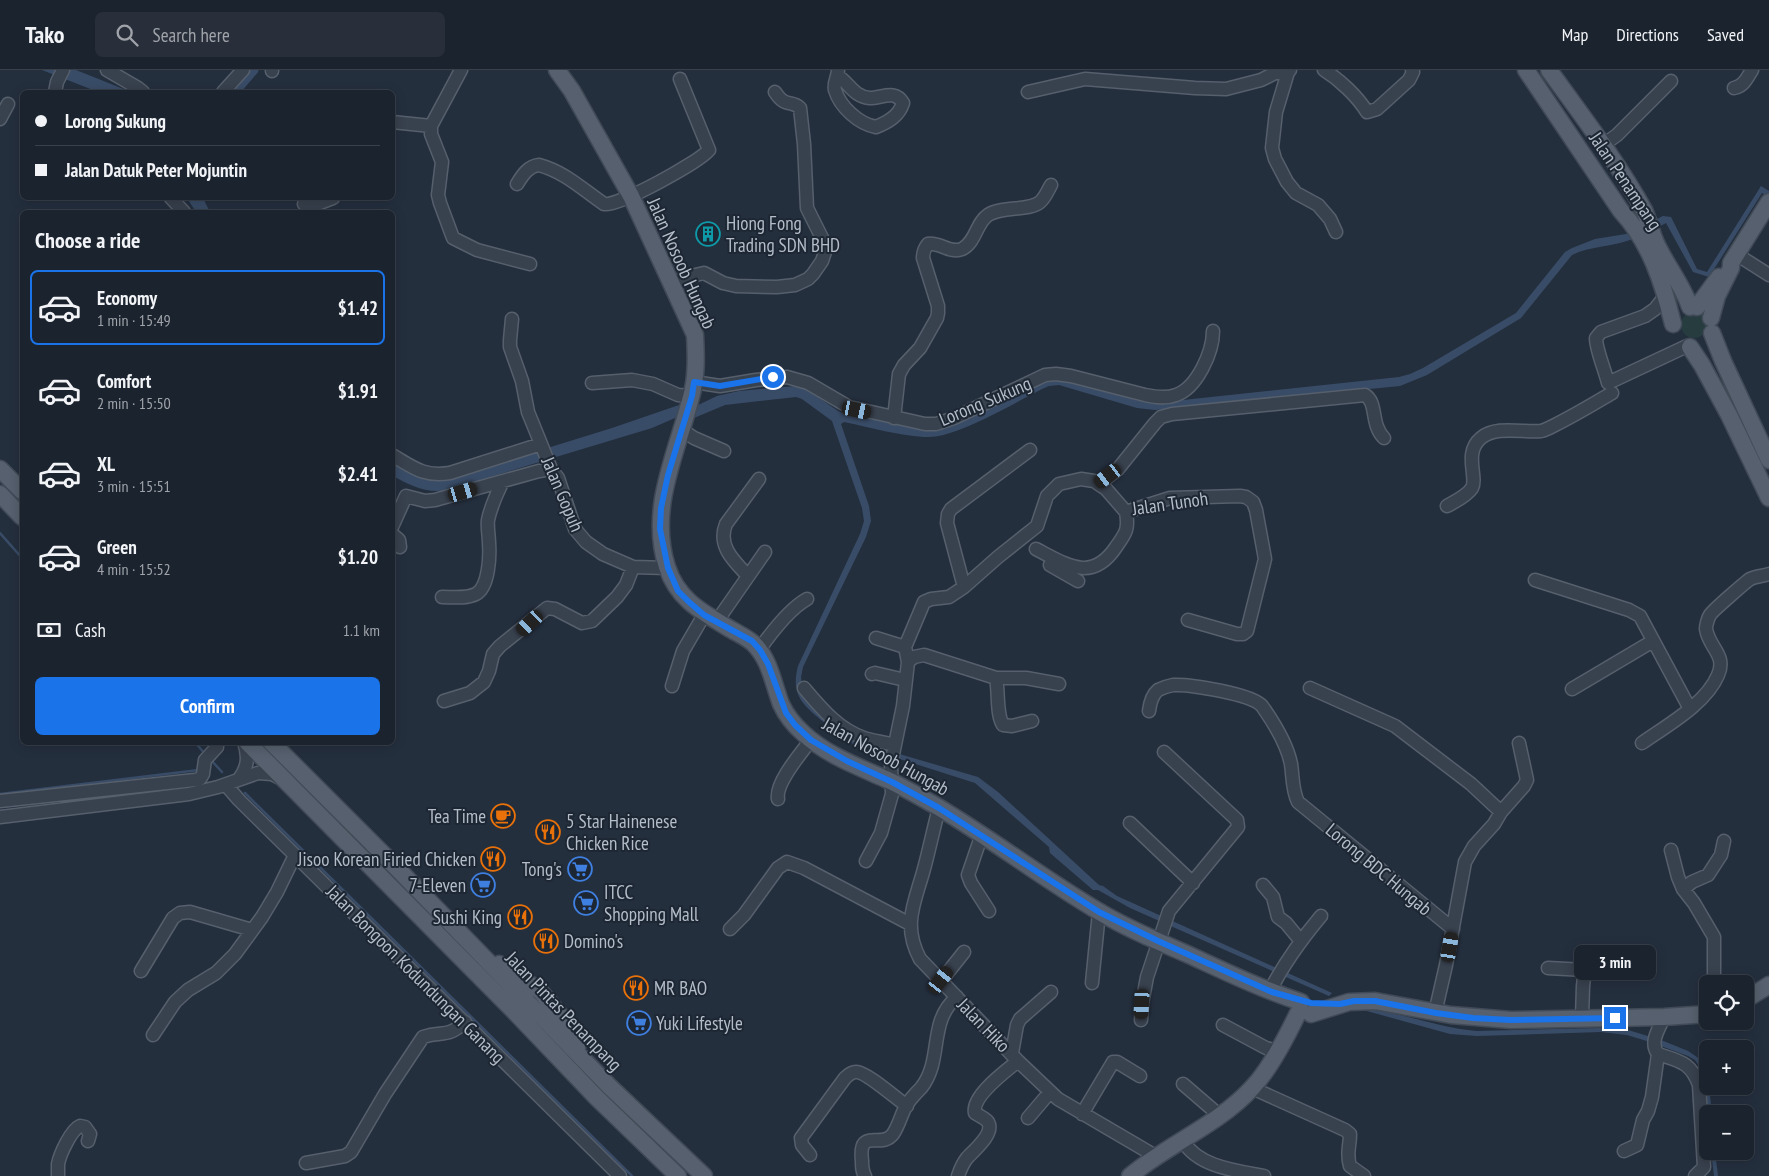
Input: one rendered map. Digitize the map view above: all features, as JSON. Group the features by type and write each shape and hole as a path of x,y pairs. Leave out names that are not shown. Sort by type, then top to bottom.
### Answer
{"main road":[{"name":"Jalan Nosoob Hungab","path":"557,70 572,91 631,196 695,335 696,356 692,394 668,475 661,508 660,529 668,568 678,591 711,618 752,641 768,664 786,713 795,725 811,740 847,761 892,782 939,808 982,834 1099,912 1160,937 1272,988 1304,1010"},
{"name":"Jalan Penampang","path":"1526,70 1621,211 1641,222"},
{"name":"Jalan Penampang","path":"1549,70 1626,180 1650,243 1653,260 1666,295 1672,324"},
{"path":"1769,202 1734,258 1715,282 1693,307 1678,312 1672,324 1676,338 1688,347 1702,365 1725,407 1769,498"},
{"name":"Jalan Penampang","path":"1650,243 1679,281 1693,307"},
{"path":"1688,347 1704,344 1711,326 1723,281 1732,268 1734,258"},
{"path":"1679,281 1697,287 1715,282"},
{"path":"1693,307 1705,311 1723,361 1769,460"},
{"path":"0,469 20,489"},
{"path":"0,494 20,515"},
{"name":"Jalan Pintas Penampang","path":"248,745 512,1009 597,1098 678,1176"},
{"name":"Jalan Pintas Penampang","path":"274,745 624,1101 704,1176"},
{"path":"365,836 376,863 374,870"},
{"path":"476,949 540,991 569,1026 580,1055"},
{"path":"512,1009 508,995 512,986 524,982 532,984"},
{"path":"1754,994 1769,985"},
{"path":"1130,1176 1183,1141 1252,1088 1304,1010 1354,1001 1375,1001 1436,1013 1511,1020 1699,1015"}],"street":[{"path":"106,70 140,90"},
{"path":"225,90 242,70"},
{"path":"461,70 431,126 431,134 442,162 438,195 440,203 453,238 477,250 530,264"},
{"path":"1324,70 1361,103 1367,112 1376,109 1409,80 1413,72 1412,70"},
{"path":"1734,88 1744,84 1752,70"},
{"path":"1028,92 1085,79 1226,89 1262,80 1275,73 1289,71 1281,91 1275,120 1272,148 1275,159 1287,182 1296,193 1318,205 1330,219 1336,232"},
{"path":"838,73 851,89 859,94 870,98 893,94 901,99 901,109 895,117 876,127 862,122 847,109 835,89 835,80 838,73"},
{"path":"517,184 527,170 532,166 538,165 560,172 609,206 677,172 705,155 709,150 680,79"},
{"path":"1603,145 1617,135 1671,81"},
{"path":"672,284 704,273 723,283 736,286 777,288 795,285 808,280 822,261 825,252 822,238 807,208 800,108 797,104 783,102 775,92"},
{"path":"0,119 8,104"},
{"path":"395,122 431,126"},
{"path":"894,418 899,374 904,365 920,348 938,313 938,306 923,258 925,247 932,243 949,250 961,249 973,239 986,216 995,211 1034,205 1041,202 1051,185"},
{"path":"173,200 182,210"},
{"path":"304,204 320,203 328,200"},
{"path":"1734,258 1769,275"},
{"path":"1610,388 1604,364 1596,344 1596,338 1601,332 1645,316 1655,309 1666,295"},
{"name":"Jalan Gopuh","path":"512,319 510,347 522,381 528,412 550,466 558,478 575,530 597,551 633,567 668,568"},
{"name":"Lorong Sukung","path":"592,383 632,380 653,384 678,394 692,394 720,386 787,377 808,383 849,407 914,423 936,424 954,418 1045,375 1071,376 1157,397 1174,396 1182,392 1202,370 1212,346 1213,331"},
{"path":"1446,506 1471,490 1474,482 1471,464 1473,451 1482,437 1494,432 1512,430 1542,431 1592,406 1610,388 1688,347"},
{"path":"866,861 881,833 892,794 891,764 903,706 908,662 905,646 924,602 931,599 949,597 964,588 998,557 1037,526 1047,496 1060,484 1081,479 1094,481 1098,484 1118,469 1154,423 1161,417 1172,414 1365,394 1372,401 1377,431 1384,438"},
{"path":"684,425 694,438 724,451"},
{"path":"395,457 420,471 435,475 450,473 541,445"},
{"path":"964,588 947,523 950,509 1030,450"},
{"path":"395,520 406,496 425,501 435,500 550,466"},
{"path":"748,576 724,547 723,532 726,524 759,479"},
{"path":"442,597 464,597 477,594 483,588 488,566 488,522 494,501 503,481"},
{"name":"Jalan Tunoh","path":"1098,484 1126,512 1170,498 1229,495 1246,497 1253,502 1265,560 1247,631 1243,634 1188,620"},
{"path":"1036,550 1068,566 1086,569 1100,565 1112,553 1126,532 1128,523 1126,512"},
{"path":"1028,533 1036,550 1045,562 1078,581"},
{"path":"395,537 399,540 400,547"},
{"path":"672,686 683,651 748,576 765,552"},
{"path":"444,701 470,693 484,682 493,654 500,646 547,608 555,609 582,623 592,621 618,597 626,585 633,567"},
{"path":"1642,743 1690,709 1718,678 1722,667 1720,656 1712,644 1706,629 1710,614 1749,580 1769,574"},
{"path":"1535,580 1640,616 1690,709"},
{"path":"760,650 793,610 807,599"},
{"path":"876,638 905,646"},
{"path":"1572,689 1653,641"},
{"path":"908,662 914,657 924,655 996,678 1026,678 1059,684"},
{"path":"872,674 875,673 906,680"},
{"path":"996,678 999,716 1003,725 1012,726 1032,721"},
{"name":"Lorong BDC Hungab","path":"1149,711 1154,695 1159,690 1173,685 1208,689 1250,698 1260,704 1286,747 1291,765 1294,794 1298,802 1453,929"},
{"path":"804,688 822,710 846,729 894,747"},
{"path":"1310,688 1395,726 1471,784 1501,812"},
{"path":"778,799 777,792 781,784 811,740"},
{"path":"1436,1013 1465,862 1474,846 1494,824 1501,812 1527,780 1519,743"},
{"path":"0,801 200,779 203,774 205,760 217,748 217,745"},
{"path":"238,780 244,773 247,763 246,745"},
{"path":"1141,1020 1147,977 1169,911 1238,827 1237,820 1164,752"},
{"path":"0,817 189,794 226,785 265,772 287,782"},
{"name":"Jalan Bongoon Kodundungan Ganang","path":"226,785 620,1176"},
{"name":"Jalan Hiko","path":"939,808 911,908 910,924 913,946 920,959 1050,1092 1082,1114 1157,1157"},
{"path":"1130,822 1193,883"},
{"path":"982,834 968,875 989,911"},
{"path":"1683,889 1692,882 1708,875 1722,855 1724,841"},
{"path":"1671,850 1683,889 1714,936 1714,975"},
{"path":"153,1035 175,1002 188,990 216,973 234,954 262,917 295,855"},
{"path":"730,929 744,915 778,868 787,862 804,868 910,924"},
{"path":"1263,885 1273,897 1278,917 1286,923 1300,940"},
{"path":"141,971 173,918 180,913 190,912 252,930"},
{"path":"1092,983 1099,912"},
{"path":"1272,988 1282,966 1320,916"},
{"path":"941,980 964,952"},
{"path":"1582,1018 1582,986 1587,952"},
{"path":"1548,968 1585,970"},
{"path":"958,1176 968,1156 980,1147 989,1128 989,1124 975,1113 974,1109 977,1099 1015,1057 1017,1025 1020,1019 1051,992"},
{"path":"865,1176 862,1171 861,1155 863,1144 868,1140 887,1139 890,1137 906,1106 927,1077 933,1064 942,1016 947,1005 957,996"},
{"path":"1624,1151 1636,1145 1652,1097 1656,1045 1664,1017"},
{"path":"306,1163 345,1156 351,1152 388,1090 423,1037 432,1033 451,1033 465,1022"},
{"path":"1223,1025 1266,1048 1282,1044"},
{"path":"1656,1045 1687,1064 1695,1072 1699,1085 1704,1167 1695,1176"},
{"path":"1082,1114 1113,1062 1117,1062 1140,1076"},
{"path":"810,1155 802,1145 801,1138 839,1085 850,1074 857,1072 866,1075 906,1106"},
{"path":"1183,1084 1218,1115"},
{"path":"1252,1088 1345,1130 1350,1134 1347,1152 1350,1166 1364,1176"},
{"path":"1028,1118 1050,1092"},
{"path":"58,1176 58,1164 70,1136 76,1128 80,1126 85,1128 90,1134 88,1141"},
{"path":"1183,1141 1193,1154 1215,1164 1264,1176"}],"green space":[{"path":"1694,312 1703,316 1707,325 1703,334 1694,338 1685,334 1681,325 1685,316"}],"water":[{"path":"42,70 76,70 126,90 93,90"},
{"path":"1761,186 1769,191 1769,197 1762,193 1709,277 1693,272 1666,223 1630,240 1579,252 1572,255 1521,318 1427,375 1400,386 1155,410 1137,408 1059,385 1042,389 970,426 940,436 919,437 844,422 841,424 869,506 871,521 866,537 803,667 802,685 865,744 978,777 998,792 1099,885 1117,896 1332,993 1329,996 1130,908 1098,890 1093,890 1050,853 1049,847 975,783 853,744 821,720 803,703 799,697 796,684 798,666 860,534 864,521 862,508 832,421 802,399 796,397 725,405 694,418 692,416 675,418 652,428 447,490 425,490 395,477 395,464 409,472 429,479 457,476 679,405 696,406 717,396 739,391 796,386 806,389 838,411 846,414 930,431 939,429 1038,383 1053,378 1069,380 1139,401 1155,403 1399,377 1423,368 1516,313 1565,252 1595,239 1626,234 1663,216 1671,217 1697,269 1707,272"},
{"path":"188,200 204,200 209,210 195,210"},
{"path":"1356,1008 1371,1009 1477,1031 1600,1028 1628,1030 1688,1051 1699,1059 1699,1066 1695,1060 1688,1056 1627,1035 1601,1032 1477,1036 1450,1034"},
{"path":"1706,1095 1710,1095 1711,1105 1707,1105"},
{"path":"1712,1160 1716,1160 1718,1176 1714,1176"}],"waterway":[{"path":"237,90 254,70"},
{"path":"0,533 20,556"},
{"path":"198,745 205,754"},
{"path":"211,760 222,772"},
{"path":"0,794 199,770"},
{"path":"245,793 632,1176"}],"place":[{"name":"Hiong Fong Trading SDN BHD","path":"708,234"},
{"name":"Tea Time","path":"503,816"},
{"name":"5 Star Hainenese Chicken Rice","path":"548,832"},
{"name":"Jisoo Korean Firied Chicken","path":"493,859"},
{"name":"Tong's","path":"580,869"},
{"name":"7-Eleven","path":"483,885"},
{"name":"ITCC Shopping Mall","path":"586,903"},
{"name":"Sushi King","path":"520,917"},
{"name":"Domino's","path":"546,941"},
{"name":"MR BAO","path":"636,988"},
{"name":"Yuki Lifestyle","path":"639,1023"}],"route":[{"path":"773,377 720,386 694,382 692,396 663,495 660,529 668,568 678,591 704,615 752,641 768,664 786,713 802,733 811,740 847,761 892,782 939,808 982,834 1099,912 1158,941 1272,992 1301,1002 1340,1004 1354,1001 1375,1001 1473,1018 1511,1020 1615,1018"}]}
